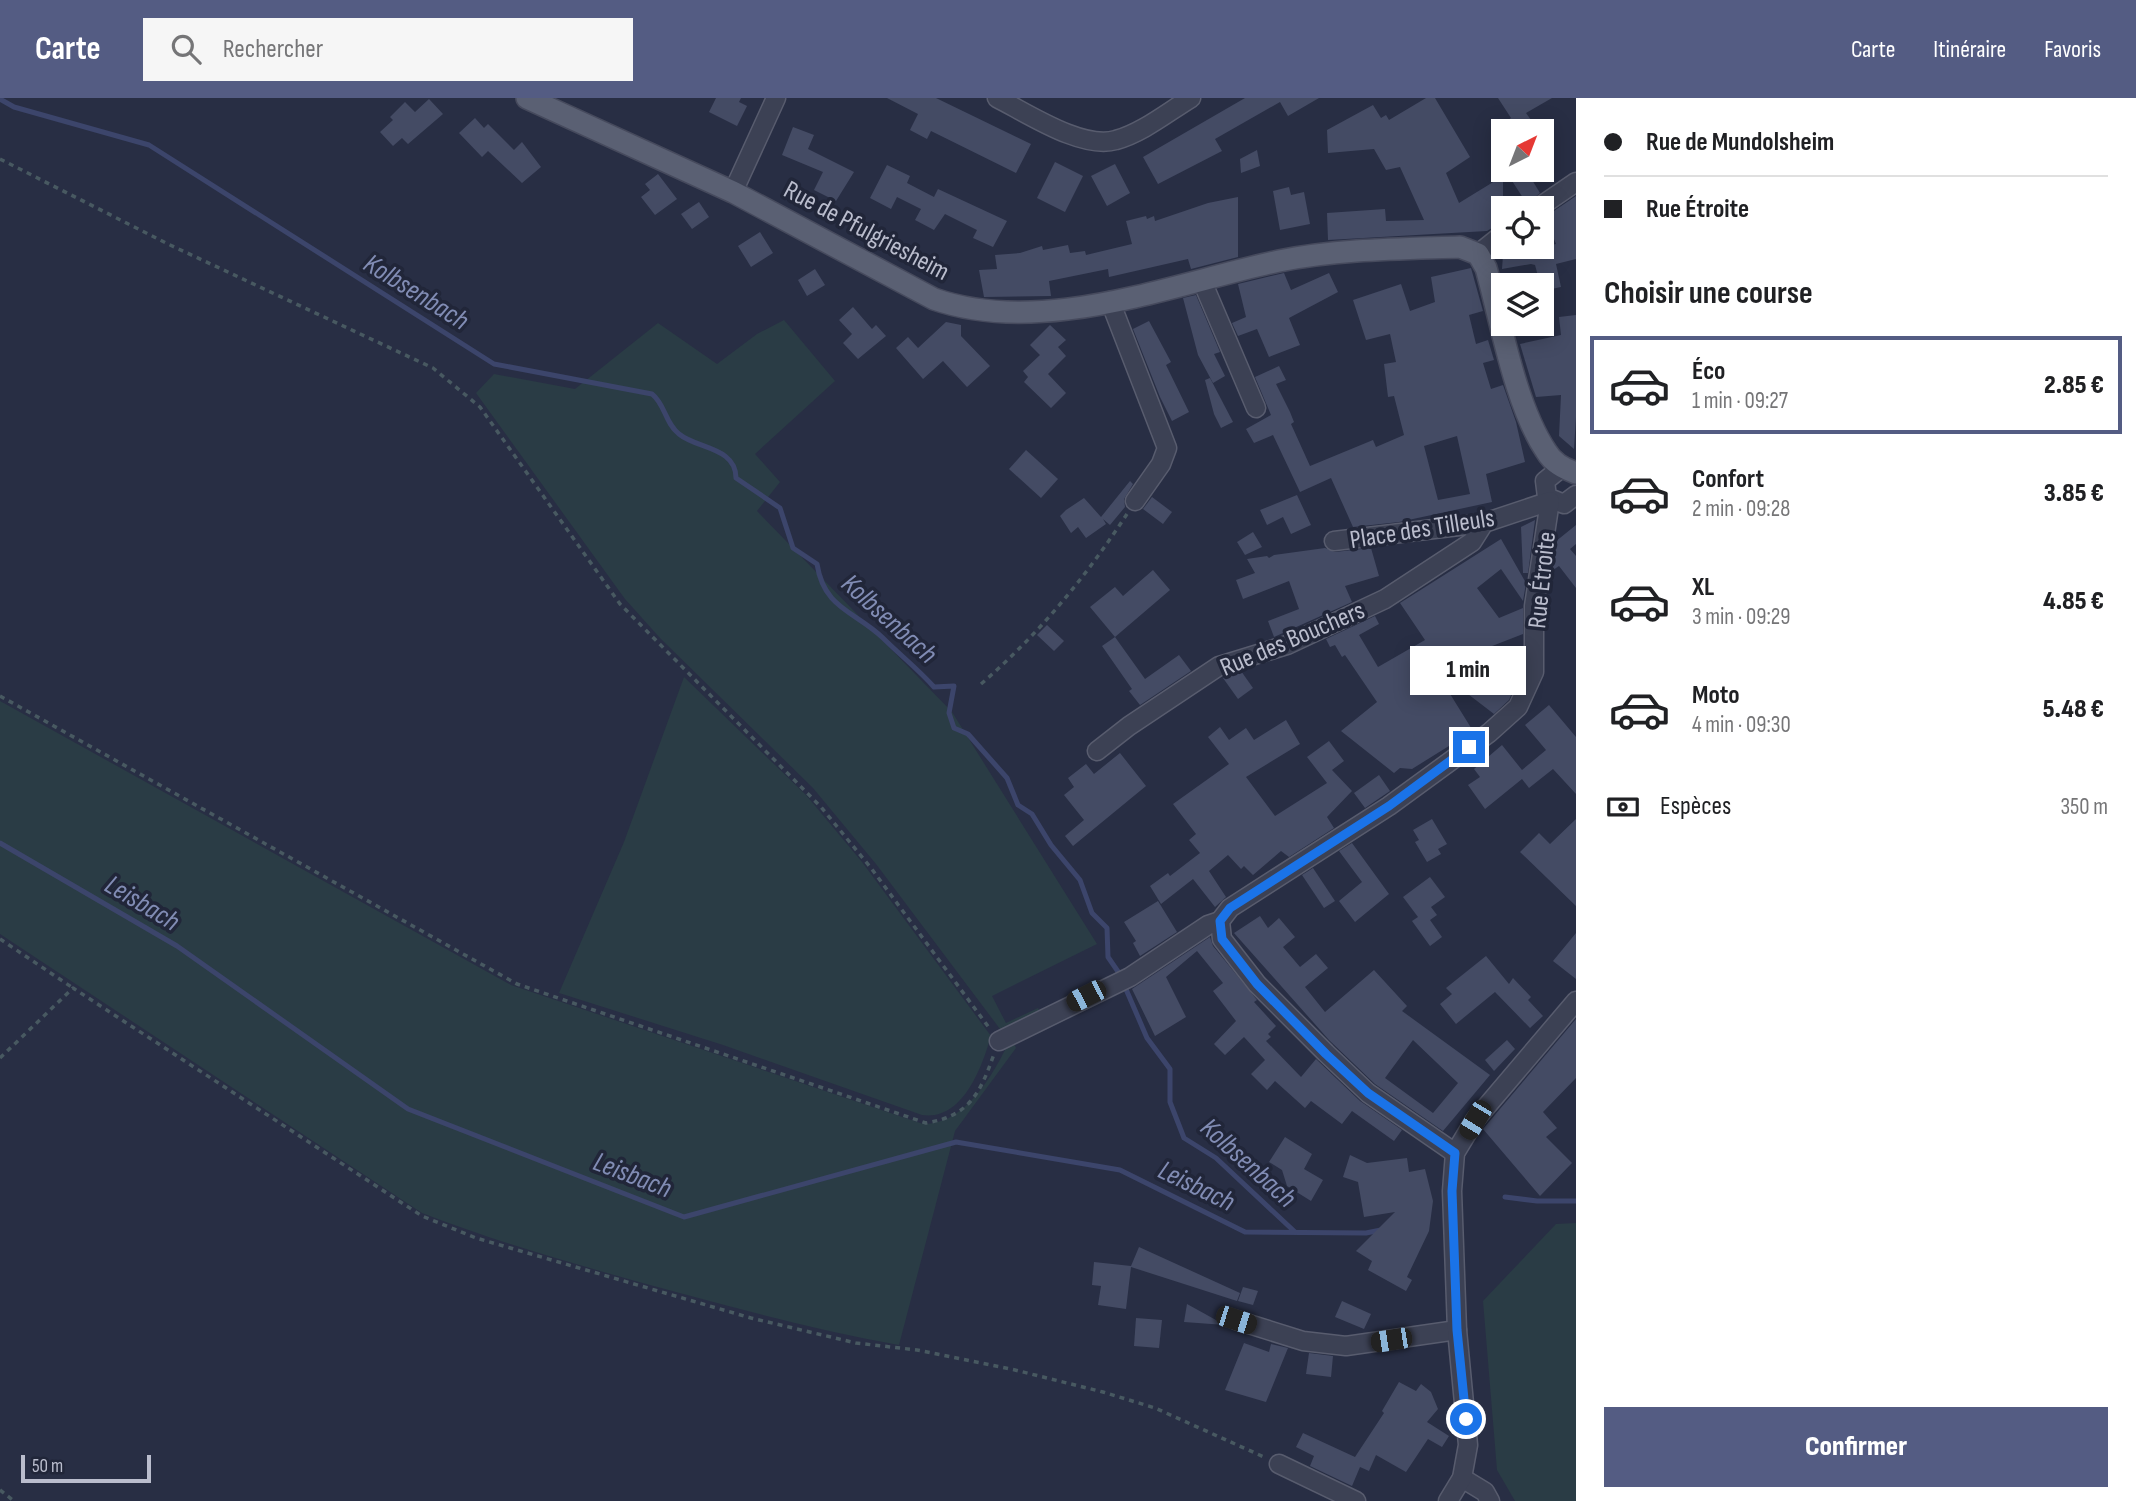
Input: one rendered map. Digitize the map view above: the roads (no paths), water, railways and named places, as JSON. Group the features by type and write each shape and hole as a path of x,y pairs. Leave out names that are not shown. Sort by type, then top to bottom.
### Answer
{"main road":[{"name":"Rue de Pfulgriesheim","path":"527,98 733,192 934,299 965,310 1005,313 1110,302 1278,261 1333,252 1460,247 1478,254"},
{"path":"1478,254 1486,268 1524,403 1546,452 1569,470"}],"street":[{"path":"733,192 776,98"},
{"path":"996,98 1082,139 1102,143 1125,138 1191,98"},
{"path":"1554,197 1576,182"},
{"path":"1478,254 1491,244"},
{"path":"1202,281 1256,408"},
{"path":"1110,302 1167,448 1161,464 1135,501"},
{"path":"1550,501 1544,492 1545,481 1569,470"},
{"name":"Place des Tilleuls","path":"1334,541 1484,523 1550,501 1564,504 1576,495"},
{"name":"Rue Étroite","path":"999,1041 1124,980 1208,925 1220,921 1230,908 1389,806 1489,733 1518,707 1534,673 1534,606 1550,501"},
{"name":"Rue des Bouchers","path":"1097,751 1129,726 1219,666 1287,645 1385,599 1472,542 1484,523"},
{"path":"1220,921 1222,939 1257,984 1326,1054 1368,1093 1455,1153"},
{"path":"1448,1501 1462,1478 1468,1445 1457,1330 1452,1191 1455,1153 1475,1120 1576,1001"},
{"path":"1236,1320 1303,1341 1346,1346 1457,1330"},
{"path":"1279,1464 1356,1501"},
{"path":"1462,1478 1485,1492 1490,1501"}],"waterway":[{"name":"Kolbsenbach","path":"0,99 14,107 149,145 494,364 652,394 660,403 674,430 730,460 736,478 780,508 793,548 817,564 826,591 834,600 883,638 934,687 954,686 949,713 954,728 968,734 1007,778 1018,805 1032,814 1051,845 1080,880 1092,913 1107,928 1108,957 1119,973 1147,1038 1170,1069 1170,1102 1184,1138 1216,1158 1295,1232"},
{"name":"Leisbach","path":"0,843 177,946 408,1109 684,1217 956,1142 1120,1170 1245,1232 1366,1233 1381,1230"},
{"name":"Leisbach","path":"1505,1197 1537,1201 1576,1201"}]}
